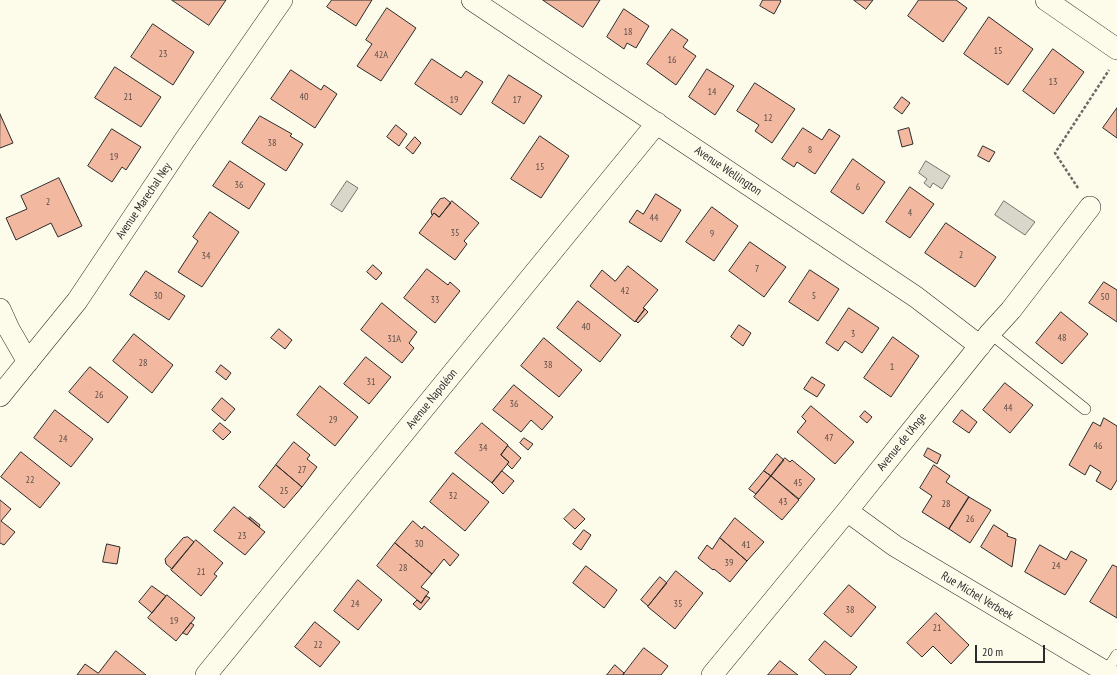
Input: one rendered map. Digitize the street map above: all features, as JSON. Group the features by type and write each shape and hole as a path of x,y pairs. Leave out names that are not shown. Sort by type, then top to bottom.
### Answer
{"street":[{"name":"Avenue Marechal Ney","path":"0,396 77,301 184,141 282,0"},
{"name":"Avenue Wellington","path":"472,0 916,297 985,340"},
{"path":"1046,0 1117,49"},
{"name":"Avenue Napoléon","path":"206,675 657,123"},
{"name":"Avenue de l'Ange","path":"712,675 1011,310 1090,207"},
{"path":"0,309 9,329 28,362"},
{"name":"Rue Michel Verbeek","path":"847,512 896,546 1108,673"}],"lane":[{"path":"985,340 1085,409"},
{"path":"1108,673 1117,654"}],"path":[{"path":"1090,207 1055,153 1109,70"}],"shaded area":[{"path":"926,161 950,176 942,189 933,183 930,188 924,183 927,179 919,173"},
{"path":"347,181 358,188 342,212 331,205"},
{"path":"1004,201 1035,222 1025,235 995,215"}],"building":[{"path":"172,0 226,0 209,25"},
{"path":"332,0 372,0 356,26 327,7"},
{"path":"543,0 600,0 583,27"},
{"path":"763,0 781,1 774,14 760,6"},
{"path":"854,0 873,0 866,9"},
{"path":"919,0 956,0 967,8 943,42 908,16"},
{"path":"387,8 416,28 381,81 357,66 372,44 366,40"},
{"path":"624,9 649,26 636,48 627,43 624,49 607,37"},
{"path":"989,17 1033,49 1008,85 964,54"},
{"path":"153,24 194,52 173,85 131,57"},
{"path":"672,29 688,40 683,47 696,56 676,85 647,64"},
{"path":"1053,49 1084,72 1054,114 1023,91"},
{"path":"432,59 461,78 466,71 483,82 461,115 415,84"},
{"path":"115,67 161,97 141,127 95,98"},
{"path":"707,69 734,86 715,115 689,97"},
{"path":"291,70 321,90 324,85 337,94 315,128 271,99"},
{"path":"509,75 542,96 524,124 492,103"},
{"path":"755,83 795,109 772,143 755,131 759,125 737,111"},
{"path":"902,97 910,103 902,114 894,108"},
{"path":"1117,108 1117,138 1103,128"},
{"path":"0,114 13,143 0,148"},
{"path":"260,116 292,134 290,136 303,144 286,171 242,143"},
{"path":"396,125 407,134 399,146 387,137"},
{"path":"803,128 822,140 829,129 840,136 815,174 797,162 794,167 782,159"},
{"path":"909,128 913,144 902,147 898,131"},
{"path":"112,129 141,147 126,170 122,167 112,182 88,166"},
{"path":"540,136 569,156 541,198 511,179"},
{"path":"415,137 421,143 413,154 406,148"},
{"path":"983,146 995,152 989,162 978,156"},
{"path":"853,159 885,182 863,214 831,192"},
{"path":"230,161 265,184 249,209 213,186"},
{"path":"59,178 82,226 58,237 51,223 16,240 6,218 27,209 21,196"},
{"path":"910,187 934,204 910,238 886,222"},
{"path":"656,194 681,210 661,242 629,222 637,210 643,214"},
{"path":"445,198 451,203 439,217 434,213 432,215 431,211 440,199"},
{"path":"452,201 479,223 464,241 467,244 455,260 419,233 434,213 439,217"},
{"path":"712,207 738,226 714,261 686,242"},
{"path":"210,212 239,232 202,287 178,272 198,241 193,237"},
{"path":"946,223 996,257 975,287 925,253"},
{"path":"750,242 786,267 764,297 729,271"},
{"path":"373,265 382,273 376,280 367,272"},
{"path":"628,266 658,290 643,308 645,309 635,322 590,286 602,270 615,281"},
{"path":"427,269 448,285 450,282 460,291 435,323 404,298"},
{"path":"810,270 839,289 818,321 789,302"},
{"path":"146,271 185,296 169,320 130,295"},
{"path":"1104,282 1117,290 1117,322 1089,303"},
{"path":"578,301 621,335 600,362 557,328"},
{"path":"382,303 417,332 409,343 414,348 402,363 361,330"},
{"path":"849,308 879,328 862,353 845,341 838,351 826,343"},
{"path":"645,309 648,312 638,323 636,321"},
{"path":"1061,312 1088,334 1062,364 1036,343"},
{"path":"739,325 751,333 743,346 731,337"},
{"path":"279,329 292,340 285,349 271,338"},
{"path":"134,334 173,365 152,393 113,361"},
{"path":"893,337 919,356 891,397 864,378"},
{"path":"544,338 582,370 559,397 521,366"},
{"path":"366,357 391,377 369,404 344,384"},
{"path":"221,365 231,373 226,380 216,372"},
{"path":"90,367 128,397 108,423 69,392"},
{"path":"812,377 825,385 817,397 804,389"},
{"path":"1005,383 1033,405 1010,433 983,410"},
{"path":"514,385 553,417 542,430 531,420 521,432 493,410"},
{"path":"320,386 358,417 335,446 297,415"},
{"path":"222,398 235,409 225,421 212,410"},
{"path":"811,406 854,442 835,464 797,432 806,421 802,417"},
{"path":"55,410 93,439 71,467 34,438"},
{"path":"962,410 977,422 969,433 953,422"},
{"path":"865,411 872,417 867,423 860,417"},
{"path":"1104,418 1117,426 1117,480 1111,490 1096,481 1101,472 1090,465 1085,475 1069,465 1093,422 1100,426"},
{"path":"220,423 231,432 223,440 213,431"},
{"path":"482,423 508,445 501,455 509,462 492,483 455,453"},
{"path":"524,438 533,444 528,450 520,443"},
{"path":"294,442 310,455 307,459 317,467 302,487 276,465"},
{"path":"508,446 521,458 512,469 507,464 509,462 501,455"},
{"path":"928,448 941,455 937,464 924,456"},
{"path":"21,452 60,483 40,508 1,477"},
{"path":"777,454 784,460 771,476 764,471"},
{"path":"785,458 790,462 792,460 815,479 799,499 771,476"},
{"path":"276,465 302,487 284,508 259,487"},
{"path":"934,465 950,476 946,482 969,497 949,529 922,512 932,496 920,488"},
{"path":"502,471 514,481 503,494 492,483"},
{"path":"764,471 771,476 756,494 749,489"},
{"path":"453,473 489,502 465,531 430,502"},
{"path":"771,476 799,500 782,520 754,497"},
{"path":"969,497 991,510 970,543 949,529"},
{"path":"0,500 11,509 1,521 15,532 4,545 0,543"},
{"path":"234,507 265,532 245,555 214,531"},
{"path":"574,509 585,519 575,529 564,519"},
{"path":"250,517 260,525 259,527 249,518"},
{"path":"735,518 764,542 747,561 720,538"},
{"path":"413,521 422,529 424,526 459,555 450,566 444,559 432,574 395,543"},
{"path":"994,525 1008,534 1007,536 1016,539 1012,567 981,547"},
{"path":"584,530 591,535 581,550 573,544"},
{"path":"188,537 194,542 172,569 166,564 165,559 183,538"},
{"path":"720,538 747,561 730,582 698,558 707,545 712,549"},
{"path":"196,540 223,563 214,574 217,576 201,596 171,570"},
{"path":"395,543 432,574 421,587 429,592 421,603 377,566"},
{"path":"107,544 120,547 117,564 103,562"},
{"path":"1040,545 1066,560 1071,551 1087,560 1065,595 1025,572"},
{"path":"1113,565 1117,567 1117,618 1090,602"},
{"path":"586,566 617,590 604,608 573,583"},
{"path":"676,571 703,593 675,629 648,607"},
{"path":"660,577 667,583 648,606 641,600"},
{"path":"358,580 382,600 358,630 334,611"},
{"path":"849,585 876,607 851,637 824,614"},
{"path":"152,586 166,596 152,613 139,602"},
{"path":"167,595 195,618 176,641 148,618"},
{"path":"426,596 430,598 420,610 413,604 417,600 421,603"},
{"path":"936,613 969,645 951,664 933,646 922,657 907,643"},
{"path":"315,622 340,642 320,667 295,647"},
{"path":"191,623 194,625 187,635 183,633"},
{"path":"825,641 857,667 850,675 826,675 809,660"},
{"path":"644,648 668,666 661,675 623,675"},
{"path":"116,651 146,675 77,675 85,664 98,673"},
{"path":"780,661 798,675 768,675"},
{"path":"615,665 624,673 623,675 607,675"}]}
